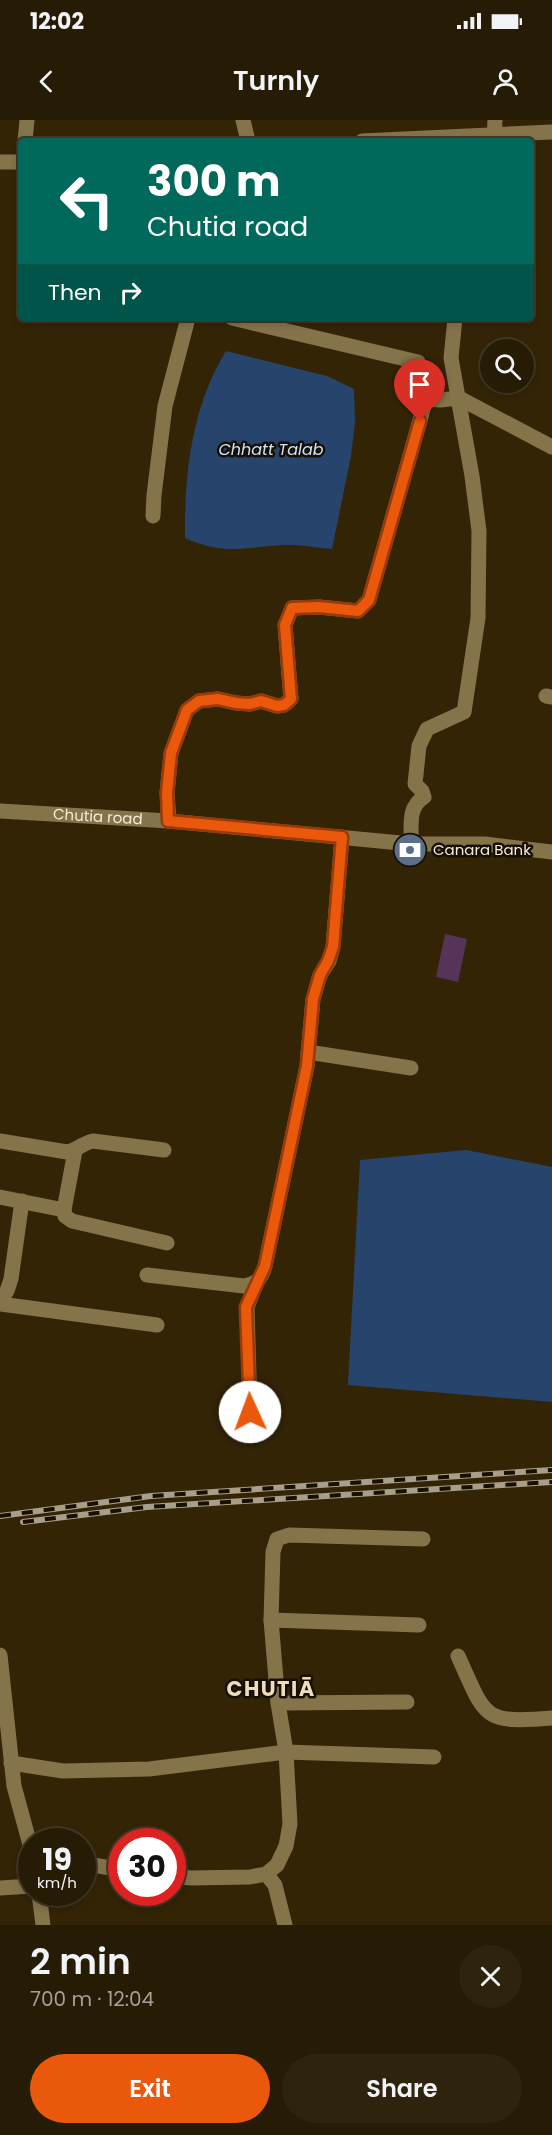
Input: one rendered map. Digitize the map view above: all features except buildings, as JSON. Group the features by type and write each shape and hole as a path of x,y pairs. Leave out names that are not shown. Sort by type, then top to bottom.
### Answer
{"street":[{"path":"25,138 27,120"},
{"path":"243,120 247,138"},
{"path":"406,138 494,132 552,132"},
{"path":"0,162 18,162"},
{"path":"153,516 165,406 187,321"},
{"path":"168,821 167,793 171,753 187,710 199,701 218,699 236,703 250,704 261,701 277,706 284,705 291,699 285,625 292,608 319,607 358,611 369,600 426,399 418,362 245,321"},
{"path":"411,844 411,816 416,802 424,797 415,783 419,746 427,729 464,712 478,618 479,531 451,358 455,321"},
{"path":"426,399 459,398 552,447"},
{"name":"Chutia road","path":"0,811 168,821 411,844 485,844 552,852"},
{"path":"250,1412 246,1307 265,1266 307,1066 315,993 320,975 333,947 342,837"},
{"path":"308,1052 411,1068"},
{"path":"0,1141 67,1152 75,1151 86,1143 93,1142 164,1150"},
{"path":"75,1151 64,1210 66,1216 72,1221 167,1243"},
{"path":"0,1197 64,1210"},
{"path":"22,1201 11,1280 0,1302 157,1325"},
{"path":"147,1275 244,1286 256,1284"},
{"path":"186,1877 240,1878 266,1874 278,1865 286,1846 290,1824 286,1752 278,1703 271,1620 273,1552 278,1539 290,1535 423,1539"},
{"path":"271,1620 419,1625"},
{"path":"0,1655 14,1786 25,1828"},
{"path":"458,1656 478,1700 495,1718 506,1720 552,1718"},
{"path":"278,1703 407,1702"},
{"path":"11,1763 63,1771 149,1769 286,1752 434,1757"},
{"path":"266,1874 275,1885 285,1925"},
{"path":"0,1888 18,1887"},
{"path":"41,1906 43,1925"}],"water":[{"name":"Chhatt Talab","path":"226,351 327,376 354,389 355,422 351,456 332,549 287,545 233,549 211,547 185,538 186,490 192,441 205,394"},
{"path":"466,1150 552,1167 552,1402 348,1385 360,1160"}],"railway":[{"path":"0,1516 151,1496 552,1470"},
{"path":"23,1522 147,1507 552,1482"}],"place":[{"name":"Canara Bank","path":"410,850"}],"district":[{"name":"CHUTIĀ","path":"271,1689"}],"route":[{"path":"250,1412 246,1307 265,1266 307,1066 313,999 320,975 333,947 342,837 168,821 167,793 171,753 187,710 199,701 218,699 250,704 261,701 277,706 284,705 291,699 285,625 292,608 319,607 358,611 369,600 420,421"}]}
